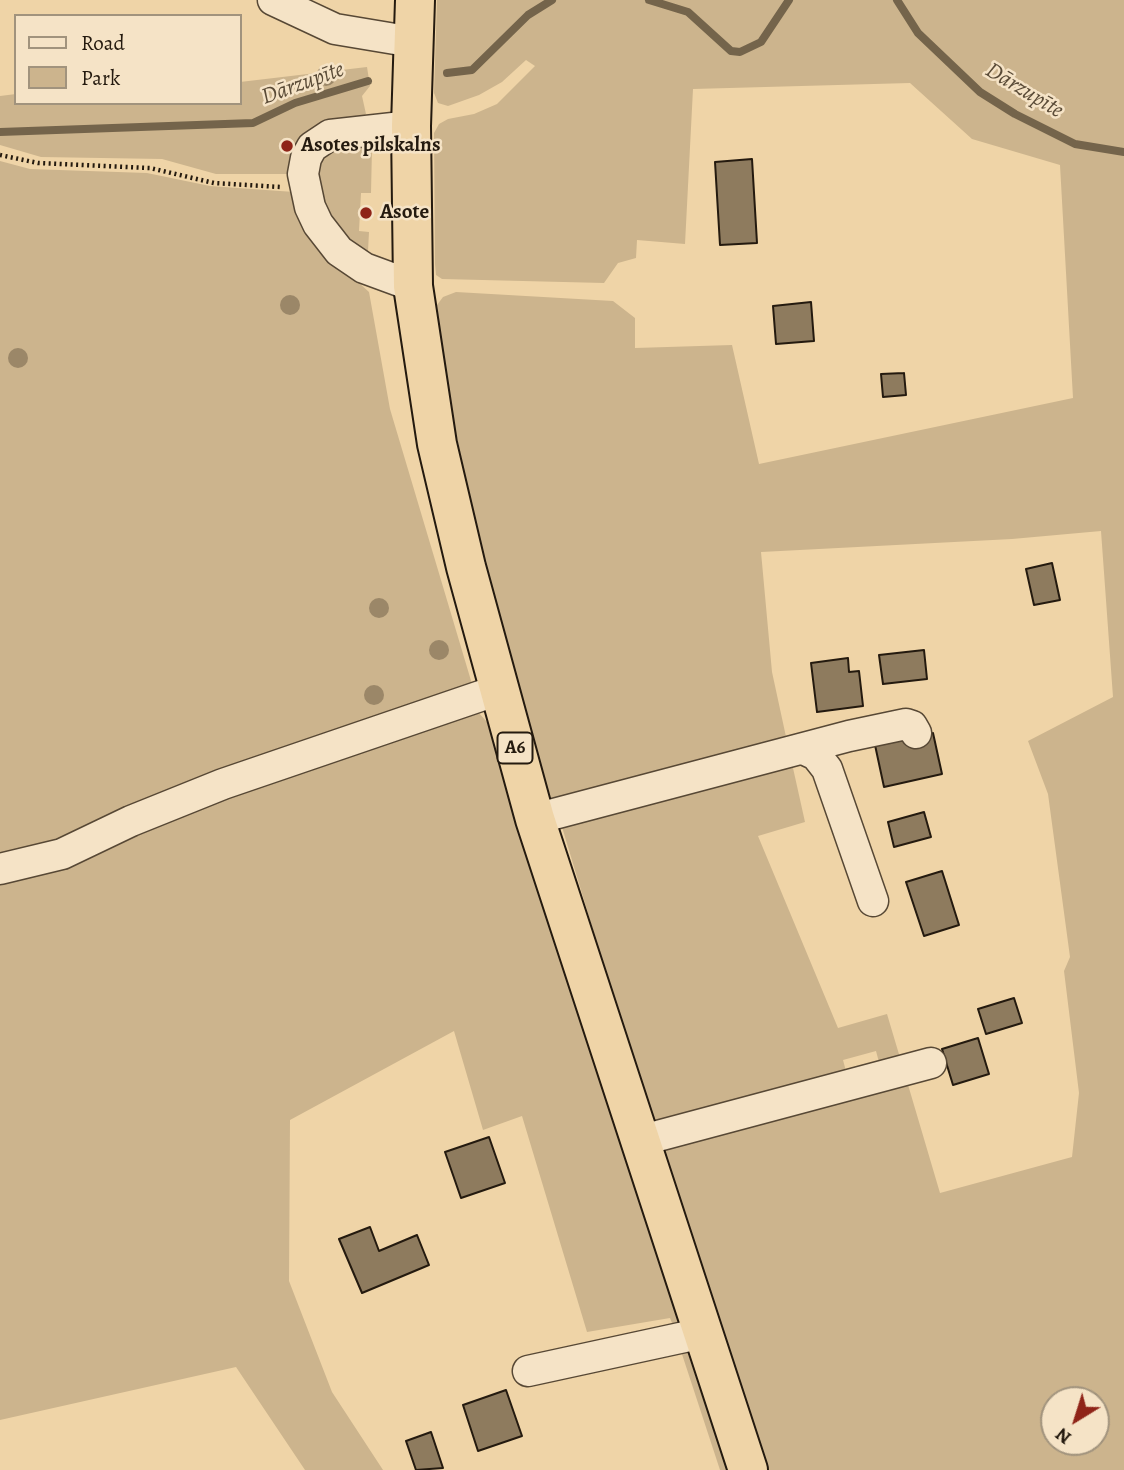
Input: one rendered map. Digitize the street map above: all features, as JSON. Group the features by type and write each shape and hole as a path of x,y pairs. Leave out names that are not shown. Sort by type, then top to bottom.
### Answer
{"highway":[{"name":"A6","path":"415,0 411,126 413,286 437,444 498,690 535,819 748,1470"}],"lane":[{"path":"273,0 335,29 413,42"},
{"path":"411,126 330,135 321,139 306,158 305,189 318,224 339,251 364,268 413,286"},
{"path":"0,869 62,854 131,821 223,784 498,690"},
{"path":"535,819 906,724 912,726 916,733"},
{"path":"803,749 816,755 827,769 873,901"},
{"path":"639,1140 931,1063"},
{"path":"528,1371 703,1333"}],"path":[{"path":"0,155 38,163 150,168 214,183 305,189"}],"green space":[{"path":"437,0 1124,0 1124,1470 767,1470 663,1146 906,1078 940,1193 1072,1157 1079,1093 1064,971 1070,957 1048,794 1028,741 1113,697 1101,531 1012,539 761,552 772,672 788,746 554,809 523,709 473,513 446,386 437,305 443,297 456,292 613,301 635,318 635,348 732,345 759,464 1073,398 1060,165 972,139 910,83 693,89 685,244 637,240 636,258 618,263 604,283 442,279 436,275 435,264 434,133 439,124 448,119 474,114 497,104 535,66 526,60 502,82 479,95 448,106 438,103 434,93"},
{"path":"367,67 370,86 362,96 366,114 291,174 216,174 162,159 41,157 0,145 0,96 14,94 14,105 242,105 242,82"},
{"path":"368,142 372,148 371,193 361,193 359,231 369,232 368,251 365,254 343,242 314,183 318,156 325,146"},
{"path":"0,161 30,169 147,173 210,186 294,192 347,272 369,292 390,409 472,684 76,835 0,857"},
{"path":"478,712 487,722 565,975 679,1323 674,1328 670,1318 587,1332 522,1116 483,1130 454,1031 290,1120 289,1281 332,1392 383,1470 305,1470 236,1367 0,1420 0,876 138,825"},
{"path":"791,759 805,822 758,836 838,1028 887,1014 901,1061 880,1066 876,1051 843,1060 847,1075 656,1123 630,1053 562,827"},
{"path":"678,1342 685,1345 727,1470 720,1470"}],"building":[{"path":"752,159 757,243 720,245 715,162"},
{"path":"811,302 814,341 776,344 773,306"},
{"path":"904,373 906,395 883,397 881,374"},
{"path":"1052,563 1060,600 1034,605 1026,569"},
{"path":"924,650 927,679 883,684 879,655"},
{"path":"848,658 849,672 859,671 863,706 817,712 811,663"},
{"path":"933,733 942,774 884,787 875,745"},
{"path":"924,812 931,837 894,847 888,822"},
{"path":"942,871 959,925 924,936 906,882"},
{"path":"1014,998 1022,1023 986,1034 978,1009"},
{"path":"978,1038 989,1074 953,1085 942,1049"},
{"path":"489,1137 505,1183 461,1198 445,1152"},
{"path":"370,1227 379,1251 417,1235 429,1265 362,1293 339,1239"},
{"path":"506,1390 522,1436 478,1451 463,1405"},
{"path":"431,1432 443,1468 416,1470 406,1441"}],"waterway":[{"name":"Dārzupīte","path":"447,73 472,70 528,15 552,0"},
{"name":"Dārzupīte","path":"649,0 688,12 731,51 740,52 761,42 789,0"},
{"name":"Dārzupīte","path":"897,0 918,33 980,92 1015,114 1075,144 1124,152"},
{"name":"Dārzupīte","path":"0,132 253,123 295,103 368,81"}],"place":[{"name":"Asotes pilskalns","path":"287,146"},
{"name":"Asote","path":"366,213"}]}
